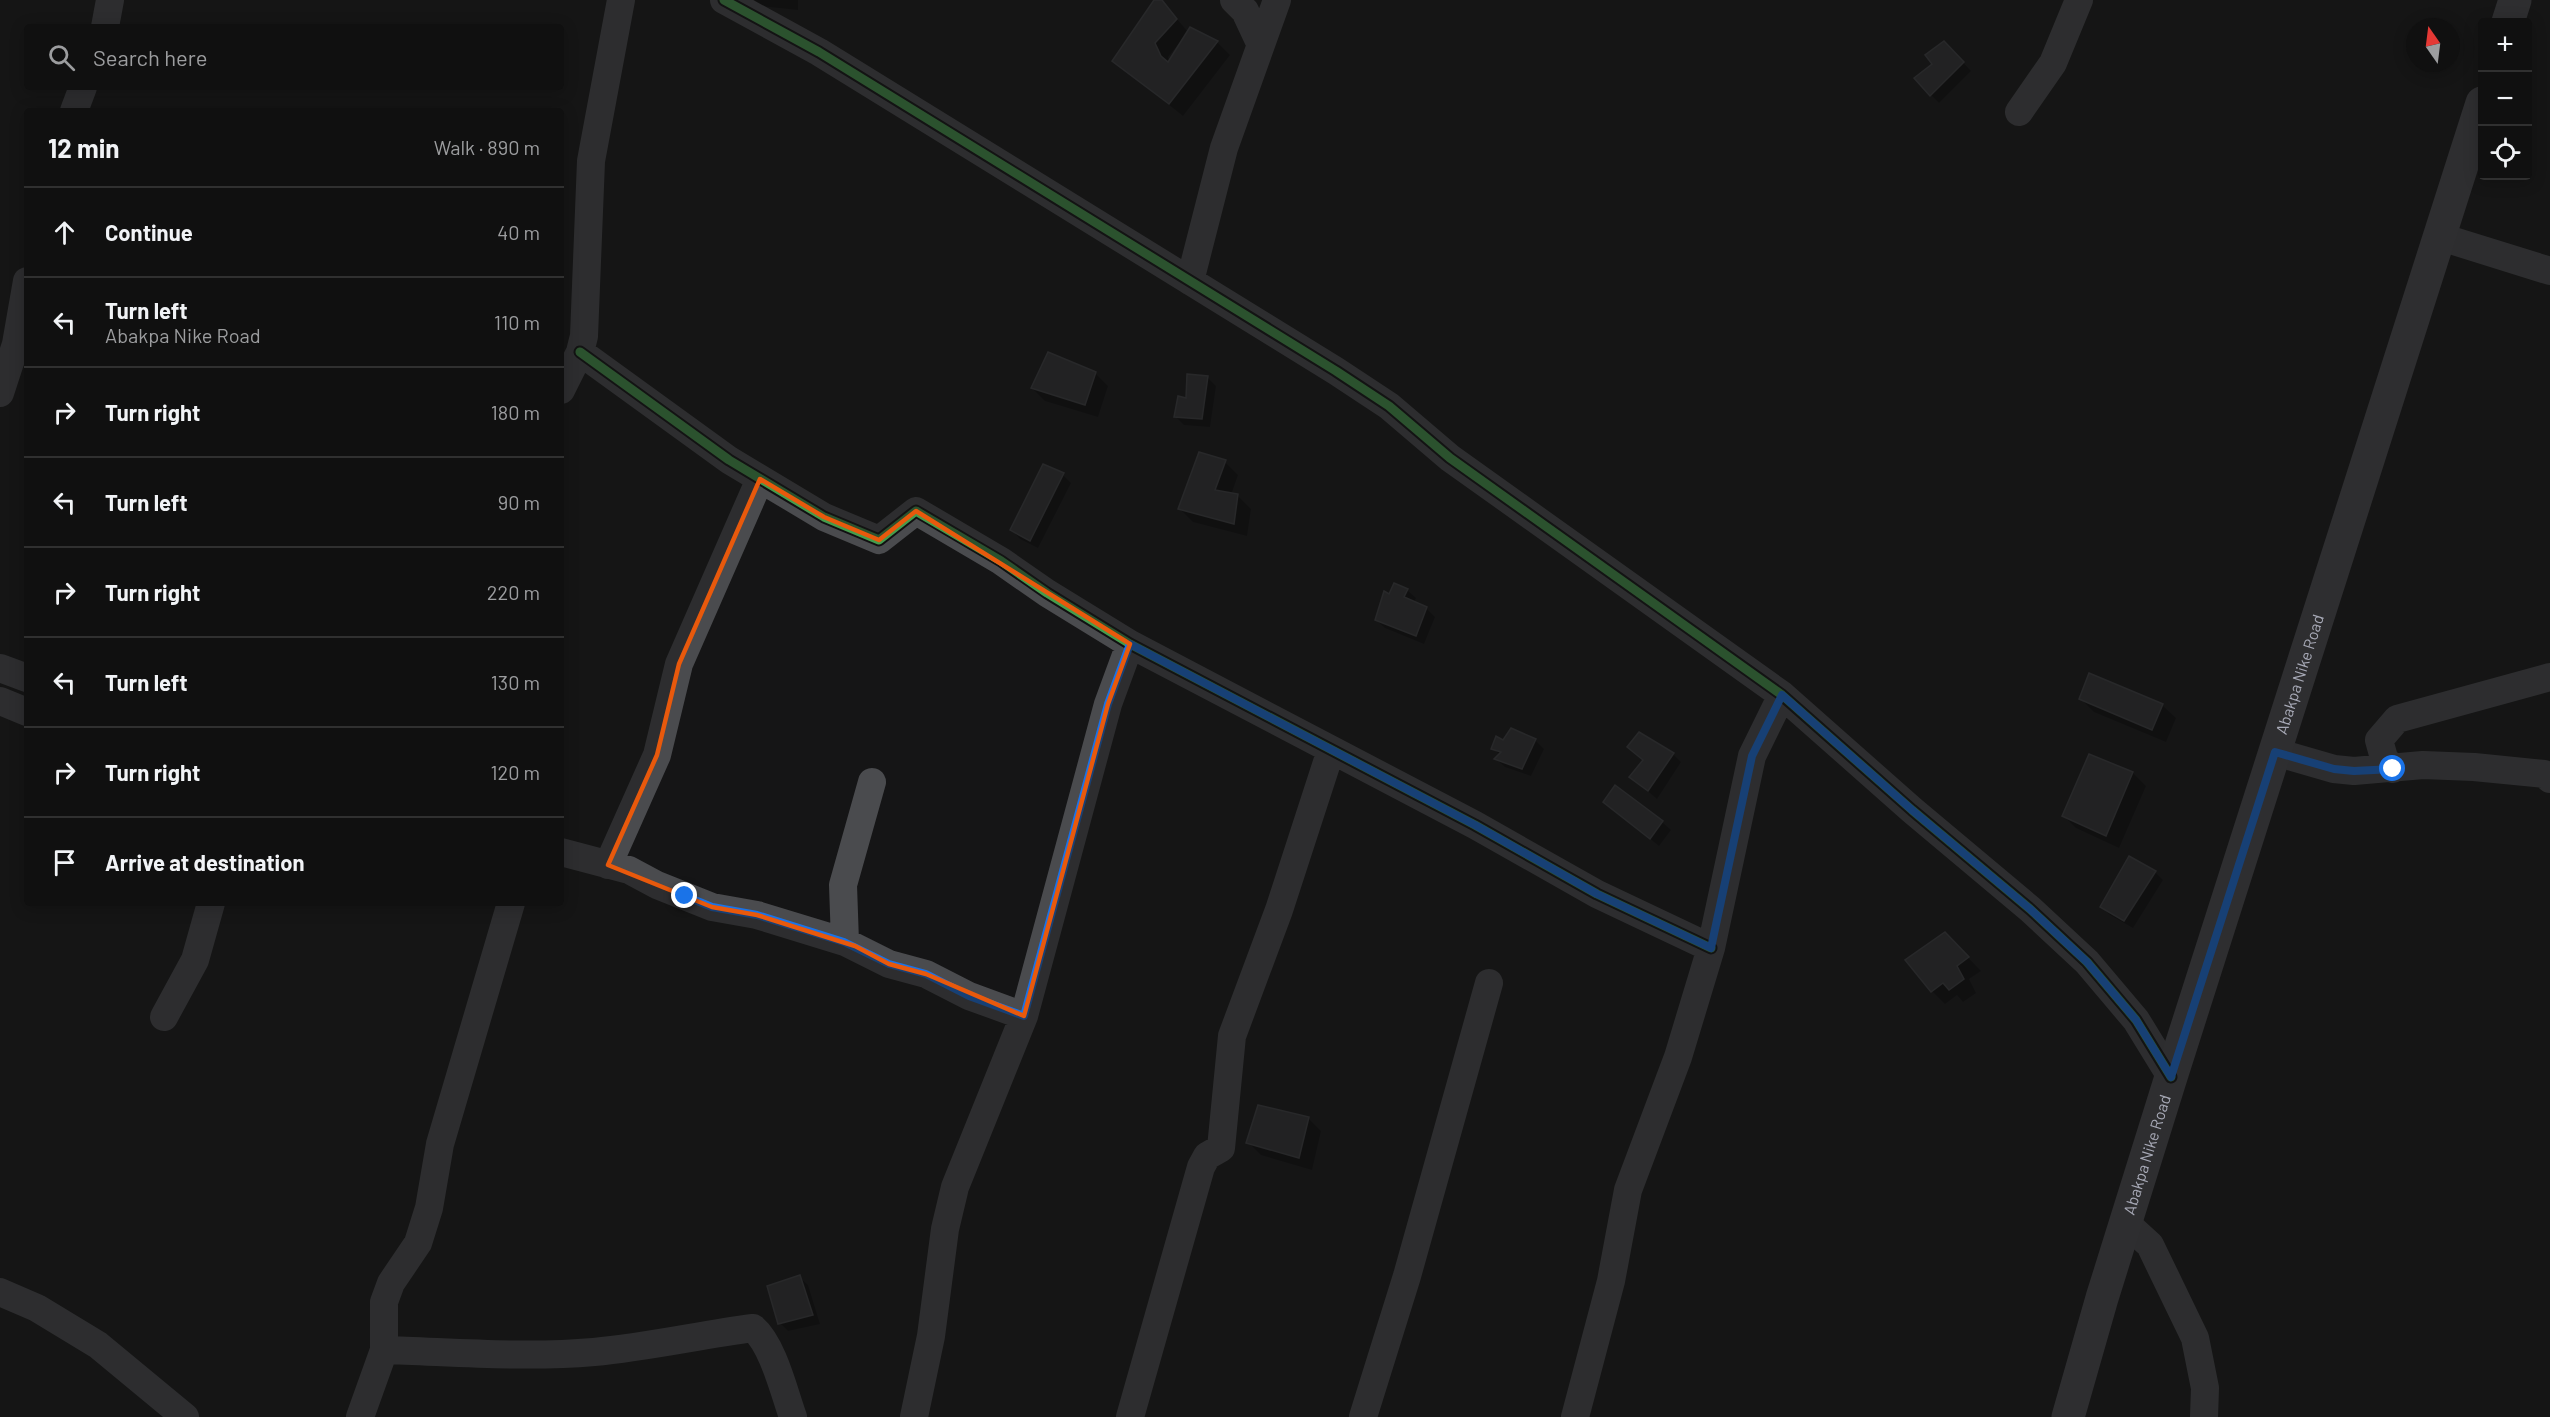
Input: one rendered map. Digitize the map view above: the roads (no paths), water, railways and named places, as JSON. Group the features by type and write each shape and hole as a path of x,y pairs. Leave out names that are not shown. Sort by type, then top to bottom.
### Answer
{"main road":[{"name":"Abakpa Nike Road","path":"2068,1417 2102,1298 2127,1224 2171,1077 2478,116"}],"street":[{"path":"106,24 110,0"},
{"path":"564,384 580,352 585,336 591,160 621,0"},
{"path":"724,0 819,52 1389,406 1450,458 1782,695 1912,810 2030,909 2087,962 2136,1020 2171,1077"},
{"path":"1234,0 1245,11 1260,43"},
{"path":"1190,281 1224,148 1277,0"},
{"path":"2019,112 2053,63 2079,0"},
{"path":"75,108 82,90"},
{"path":"2440,237 2550,271"},
{"path":"0,393 16,344 24,298"},
{"path":"580,352 729,460 824,517 879,540 916,511 1001,561 1047,593 1130,644 1475,825 1597,894 1711,948"},
{"path":"608,865 657,755 679,664 760,478"},
{"path":"915,1417 931,1336 945,1229 955,1187 1024,1016 1105,715 1130,644"},
{"path":"0,668 24,677"},
{"path":"2393,769 2384,758 2379,740 2397,719 2550,677"},
{"path":"1575,1417 1611,1281 1631,1181 1678,1057 1711,948 1752,756 1782,695"},
{"path":"0,700 24,711"},
{"path":"1130,1417 1201,1167 1207,1156 1221,1149 1232,1036 1279,910 1331,750"},
{"path":"2275,752 2334,769 2354,771 2424,765 2474,766 2544,774 2550,779"},
{"path":"844,942 843,885 872,782"},
{"path":"564,853 640,874 657,885 712,907 757,915 844,942 889,964 926,974 969,996 1024,1016"},
{"path":"164,1017 195,960 210,906"},
{"path":"360,1417 384,1350 384,1302 391,1283 418,1244 429,1208 440,1144 510,906"},
{"path":"1364,1417 1407,1276 1489,983"},
{"path":"2127,1224 2150,1245 2195,1338 2205,1388 2204,1417"},
{"path":"0,1292 37,1308 98,1345 185,1417"},
{"path":"384,1350 523,1354 593,1352 666,1343 753,1328 761,1335 768,1349 793,1417"}]}
